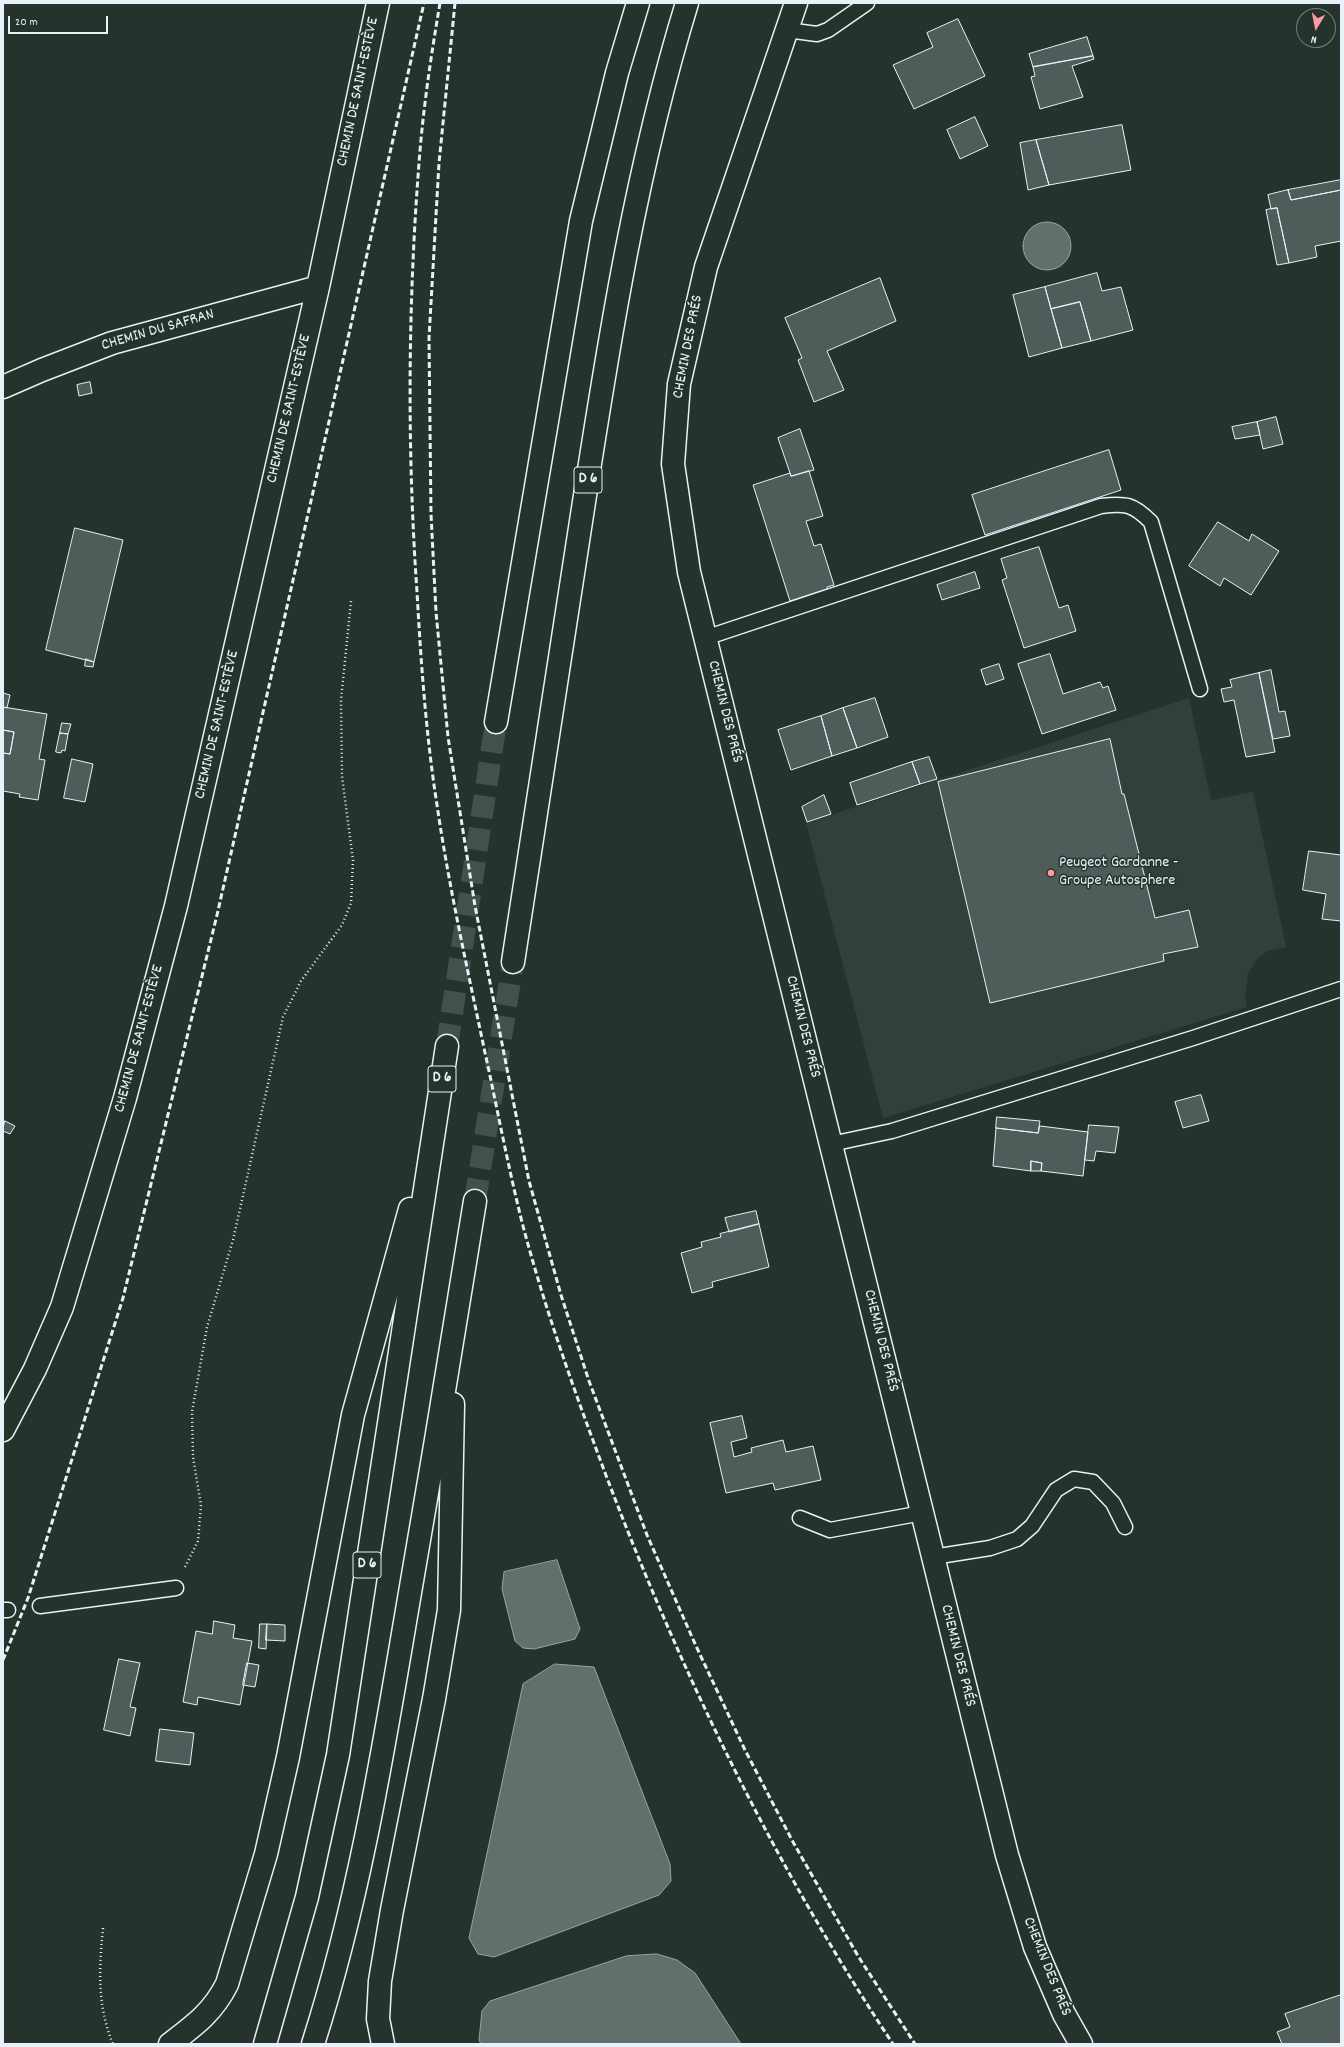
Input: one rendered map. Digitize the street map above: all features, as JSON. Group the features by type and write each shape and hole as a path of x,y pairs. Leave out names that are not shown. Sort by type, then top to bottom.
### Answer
{"main road":[{"name":"CHEMIN DE SAINT-ESTÈVE","path":"3,1430 35,1369 62,1307 125,1098 176,906 318,287 378,3"},
{"path":"496,722 581,221 617,73 638,3"},
{"name":"D 6","path":"513,962 611,332 644,165 687,3"},
{"name":"CHEMIN DES PRÉS","path":"796,3 706,267 679,384 673,464 689,572 1007,1855 1035,1947 1064,2014 1081,2044"},
{"name":"CHEMIN DU SAFRAN","path":"3,387 112,343 318,287"},
{"name":"D 6","path":"265,2044 275,2014 307,1897 338,1755 447,1046"},
{"path":"170,2044 208,2014 218,2002 227,1984 266,1854 288,1757 353,1415 437,1112"},
{"path":"315,2036 354,1893 381,1764 455,1329 475,1201"},
{"path":"383,2044 378,2019 380,1981 392,1910 434,1699 449,1610 455,1329"}],"lane":[{"path":"787,30 817,34 828,30 851,12 867,3"},
{"path":"706,638 1101,506 1121,504 1139,510 1151,522 1200,690"},
{"path":"831,1144 892,1131 1193,1038 1341,989"},
{"path":"933,1557 990,1548 1017,1539 1032,1526 1056,1490 1074,1479 1093,1482 1113,1503 1125,1527"},
{"path":"800,1518 830,1530 922,1513"},
{"path":"40,1606 176,1588"}],"path":[{"path":"176,1588 198,1541 201,1505 193,1457 192,1412 205,1342 233,1240 281,1024 301,981 342,925 351,903 354,860 342,776 341,700 351,601"},
{"path":"103,1928 99,1992 107,2030 113,2044"}],"shaded area":[{"path":"1042,222 1052,222 1064,229 1071,241 1071,251 1064,263 1052,270 1042,270 1034,266 1027,259 1023,251 1023,241 1027,233 1034,226"},
{"path":"1189,698 1211,800 1253,792 1286,947 1267,951 1255,961 1248,974 1245,995 1247,1007 883,1118 806,823"},
{"path":"557,1560 580,1629 575,1639 534,1649 523,1648 515,1641 502,1589 504,1572"},
{"path":"555,1664 594,1667 670,1864 671,1881 659,1895 494,1957 478,1954 469,1938 523,1684"},
{"path":"657,1954 677,1960 695,1973 741,2044 481,2044 479,2040 482,2011 490,2001 626,1956"}],"building":[{"path":"958,19 985,76 914,109 893,65 933,47 927,33"},
{"path":"1087,37 1093,56 1033,67 1029,54"},
{"path":"1093,56 1094,59 1072,66 1083,97 1040,109 1031,77 1035,76 1033,67"},
{"path":"975,117 988,146 960,159 947,130"},
{"path":"1122,125 1131,170 1049,185 1036,140"},
{"path":"1036,140 1049,185 1028,190 1020,143"},
{"path":"1341,180 1341,190 1291,200 1288,190"},
{"path":"1288,190 1291,200 1341,190 1341,241 1315,246 1317,257 1289,263 1277,208 1271,209 1268,195"},
{"path":"1277,208 1289,263 1277,265 1266,210"},
{"path":"1097,273 1102,291 1121,287 1133,330 1091,341 1080,302 1051,309 1045,287"},
{"path":"880,278 896,321 827,351 844,390 814,402 798,360 802,358 785,318"},
{"path":"1045,287 1062,348 1029,357 1013,295"},
{"path":"1080,302 1091,341 1062,348 1051,309"},
{"path":"90,382 92,393 79,396 77,385"},
{"path":"1276,417 1283,444 1263,449 1257,422"},
{"path":"1257,422 1260,435 1235,439 1232,427"},
{"path":"800,429 814,470 791,476 778,438"},
{"path":"1109,450 1121,490 985,535 972,495"},
{"path":"809,471 823,516 806,521 814,546 821,544 834,585 827,587 827,589 790,601 753,485 790,473 791,476"},
{"path":"1218,522 1249,541 1252,534 1279,551 1251,595 1224,578 1220,586 1189,566"},
{"path":"75,528 123,540 94,662 46,650"},
{"path":"1039,547 1059,608 1068,605 1076,631 1024,648 1002,580 1007,578 1001,559"},
{"path":"975,572 980,588 942,600 937,585"},
{"path":"1050,654 1063,694 1100,682 1103,688 1108,686 1116,710 1042,734 1018,664"},
{"path":"86,659 94,662 93,667 85,666"},
{"path":"999,664 1004,679 986,685 981,670"},
{"path":"1271,670 1279,712 1285,711 1290,736 1273,739 1259,673"},
{"path":"1259,673 1275,752 1246,757 1234,700 1224,702 1221,689 1232,687 1230,680"},
{"path":"3,693 10,695 7,708 3,707"},
{"path":"875,698 888,737 857,748 843,708"},
{"path":"3,707 47,714 39,759 45,760 38,800 19,797 20,794 3,791 3,753 10,754 14,732 3,730"},
{"path":"843,708 857,748 832,756 821,716"},
{"path":"821,716 832,756 791,770 778,730"},
{"path":"62,723 71,724 68,734 60,733"},
{"path":"3,730 14,732 10,754 3,753"},
{"path":"60,733 68,734 65,751 62,750 61,753 56,752"},
{"name":"Peugeot Gardanne - Groupe Autosphere","path":"1110,739 1122,794 1124,794 1155,918 1189,910 1198,947 1163,954 1164,961 990,1003 938,782"},
{"path":"929,757 937,779 920,784 912,762"},
{"path":"72,759 93,764 85,802 64,798"},
{"path":"912,762 920,784 857,805 850,783"},
{"path":"824,795 831,814 807,822 802,807"},
{"path":"1309,851 1341,855 1341,921 1322,919 1326,894 1303,890"},
{"path":"1201,1095 1209,1121 1183,1128 1175,1102"},
{"path":"997,1117 1040,1121 1038,1133 996,1128"},
{"path":"5,1121 15,1126 10,1134 3,1131"},
{"path":"1089,1125 1119,1127 1115,1153 1096,1151 1094,1161 1085,1160"},
{"path":"1040,1126 1088,1132 1083,1176 1041,1171 1042,1163 1031,1161 1031,1171 993,1166 996,1128 1038,1133"},
{"path":"1031,1161 1042,1163 1041,1171 1031,1171"},
{"path":"756,1211 759,1224 729,1232 725,1218"},
{"path":"759,1224 769,1267 712,1282 713,1287 692,1293 681,1253 702,1247 701,1242 721,1237 720,1234"},
{"path":"742,1416 747,1438 731,1442 734,1457 752,1452 751,1448 783,1440 786,1452 813,1446 821,1480 775,1490 773,1483 726,1493 710,1423"},
{"path":"214,1621 235,1625 233,1638 252,1641 240,1705 198,1697 197,1705 183,1702 196,1631 212,1634"},
{"path":"260,1624 267,1624 266,1649 259,1648"},
{"path":"267,1624 285,1625 285,1641 266,1640"},
{"path":"119,1659 140,1663 130,1707 136,1708 130,1736 104,1730"},
{"path":"247,1663 259,1665 255,1687 243,1685"},
{"path":"160,1729 194,1733 190,1765 156,1761"},
{"path":"1341,1995 1341,2044 1282,2044 1277,2032 1290,2027 1285,2014"}],"tunnel":[{"path":"447,1046 496,722"},
{"path":"475,1201 513,962"}],"railway":[{"path":"3,1660 28,1598 123,1298 217,915 424,3"},
{"path":"440,3 430,63 419,163 415,216 411,323 410,431 414,538 422,672 433,779 447,866 512,1182 550,1319 571,1380 633,1545 664,1619 697,1693 769,1837 808,1907 893,2044"},
{"path":"455,3 439,163 429,338 431,514 436,612 448,737 475,906 529,1181 561,1295 589,1381 647,1535 696,1646 745,1750 793,1842 858,1956 915,2044"}],"place":[{"name":"Peugeot Gardanne - Groupe Autosphere","path":"1051,873"}]}
